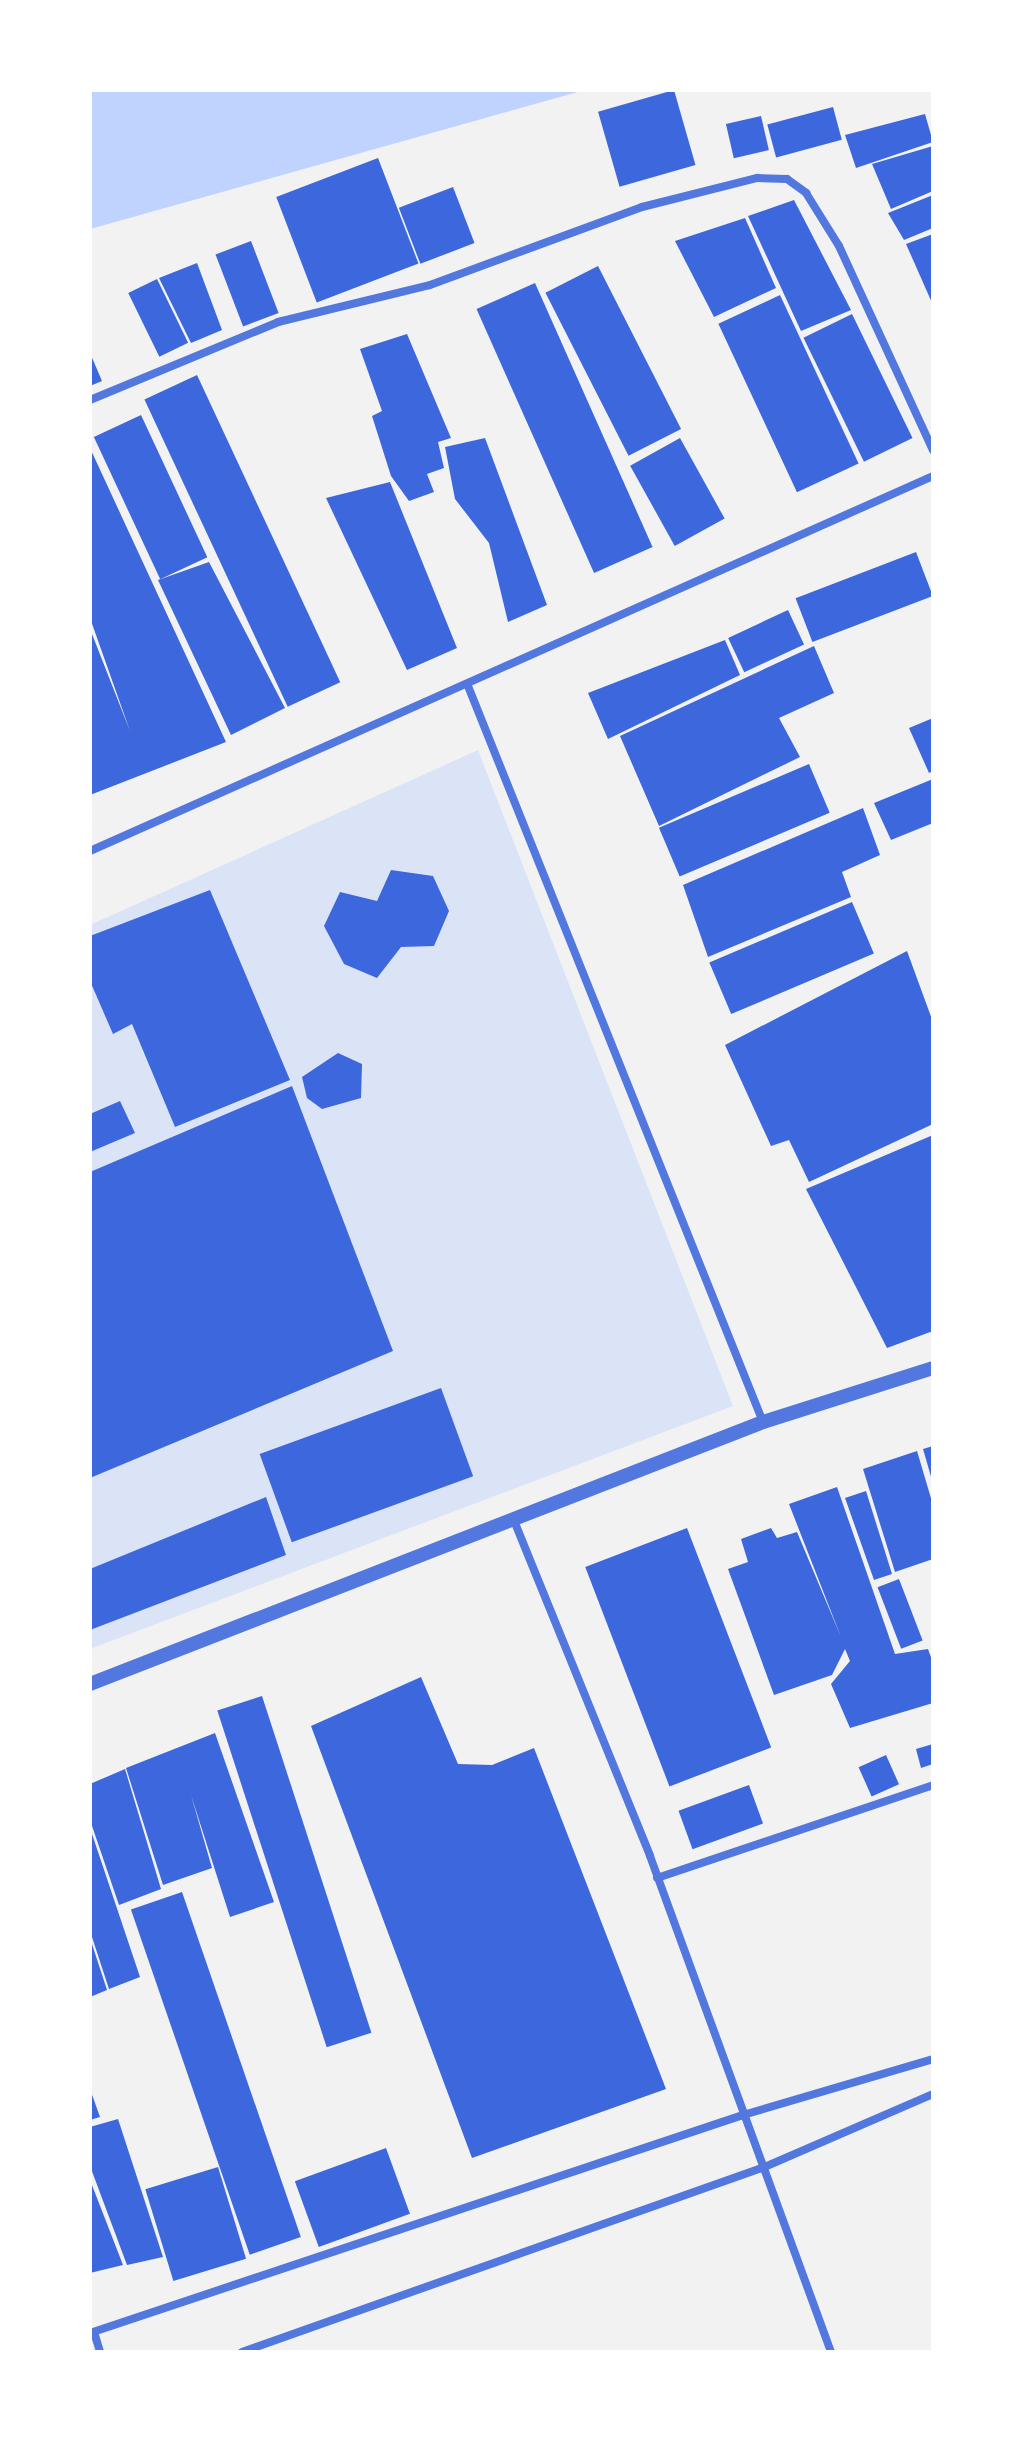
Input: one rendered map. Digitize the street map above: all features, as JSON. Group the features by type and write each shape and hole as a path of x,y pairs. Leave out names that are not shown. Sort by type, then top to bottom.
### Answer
{"street":[{"path":"90,400 278,322 430,285 642,207 734,182 787,179 806,193 839,246 933,450"},
{"path":"90,851 468,686 933,476"},
{"path":"468,686 763,1422"},
{"path":"90,1684 515,1523 763,1422 933,1368"},
{"path":"515,1523 657,1878 831,2352"},
{"path":"657,1878 933,1785"},
{"path":"100,2352 92,2332 743,2115 933,2059"},
{"path":"242,2352 762,2168 933,2094"}],"shaded area":[{"path":"478,750 733,1406 90,1649 90,925"}],"water":[{"path":"90,90 585,90 90,229"}],"building":[{"path":"674,90 695,165 620,187 598,112"},
{"path":"833,107 842,140 776,157 767,125"},
{"path":"925,114 933,142 856,168 845,135"},
{"path":"761,116 769,150 734,158 726,124"},
{"path":"933,146 933,191 891,209 872,164"},
{"path":"378,158 418,263 317,303 276,197"},
{"path":"453,187 475,243 420,264 399,208"},
{"path":"933,195 933,228 904,240 888,213"},
{"path":"794,200 851,310 801,331 748,216"},
{"path":"745,218 776,288 714,317 675,241"},
{"path":"933,234 933,305 906,244"},
{"path":"251,241 279,313 243,327 216,255"},
{"path":"197,263 222,330 191,343 159,278"},
{"path":"598,266 681,429 629,456 545,293"},
{"path":"157,279 188,343 159,357 128,293"},
{"path":"535,283 653,547 594,573 477,309"},
{"path":"780,295 859,464 797,492 718,324"},
{"path":"852,314 912,438 864,462 803,338"},
{"path":"407,334 451,438 438,442 444,468 427,474 434,492 409,501 391,476 372,416 382,411 360,349"},
{"path":"90,353 102,381 90,386"},
{"path":"197,375 340,682 288,707 144,400"},
{"path":"141,415 207,557 160,579 94,437"},
{"path":"485,438 547,605 508,622 489,543 455,499 445,447"},
{"path":"680,438 725,518 675,546 630,466"},
{"path":"90,448 226,742 90,795 90,629 130,731 90,618"},
{"path":"390,482 457,648 407,670 326,498"},
{"path":"916,552 933,596 812,642 796,598"},
{"path":"209,562 285,708 231,735 158,580"},
{"path":"788,610 804,644 744,672 728,638"},
{"path":"725,640 740,675 608,739 588,693"},
{"path":"814,646 834,693 779,718 800,757 659,826 620,736"},
{"path":"933,718 933,771 929,773 909,728"},
{"path":"809,764 830,813 680,876 659,828"},
{"path":"933,779 933,823 891,840 874,803"},
{"path":"863,808 880,855 842,872 851,897 708,957 683,885"},
{"path":"391,870 433,876 449,911 434,946 401,947 377,978 344,964 324,926 340,892 377,901"},
{"path":"210,890 290,1080 175,1127 132,1024 113,1034 90,981 90,936"},
{"path":"852,902 874,954 731,1014 709,963"},
{"path":"907,951 933,1022 933,1124 809,1182 789,1140 771,1146 725,1045"},
{"path":"338,1053 362,1064 361,1098 322,1109 307,1098 302,1077"},
{"path":"292,1086 393,1351 90,1478 90,1172"},
{"path":"120,1101 135,1133 90,1152 90,1114"},
{"path":"933,1135 933,1331 887,1348 806,1189"},
{"path":"441,1388 473,1476 292,1542 260,1454"},
{"path":"933,1446 933,1479 932,1480 923,1449"},
{"path":"917,1451 933,1505 933,1559 895,1572 863,1469"},
{"path":"837,1487 895,1654 928,1649 933,1663 933,1703 850,1728 831,1684 850,1661 845,1649 832,1675 774,1695 728,1569 748,1562 741,1539 771,1528 777,1538 797,1532 841,1637 789,1504"},
{"path":"866,1491 892,1574 874,1580 845,1498"},
{"path":"266,1497 286,1555 90,1630 90,1569"},
{"path":"687,1528 771,1747 669,1786 585,1567"},
{"path":"899,1579 923,1641 901,1649 878,1587"},
{"path":"421,1677 458,1764 492,1765 534,1748 666,2089 472,2158 311,1726"},
{"path":"262,1696 371,2033 327,2047 217,1711"},
{"path":"215,1733 274,1902 230,1917 191,1795 212,1868 163,1885 126,1768"},
{"path":"933,1744 933,1764 921,1768 916,1749"},
{"path":"886,1755 899,1784 872,1796 859,1767"},
{"path":"125,1769 161,1889 119,1905 90,1820 90,1784"},
{"path":"749,1785 763,1824 693,1849 679,1811"},
{"path":"91,1831 140,1977 109,1989 90,1931"},
{"path":"182,1892 301,2237 250,2255 131,1910"},
{"path":"90,1938 107,1990 90,1997"},
{"path":"90,2089 100,2117 90,2120"},
{"path":"118,2119 163,2257 127,2265 90,2166 90,2127"},
{"path":"386,2148 410,2214 319,2247 295,2181"},
{"path":"218,2167 246,2259 173,2281 145,2189"},
{"path":"90,2180 123,2265 90,2273"}]}
